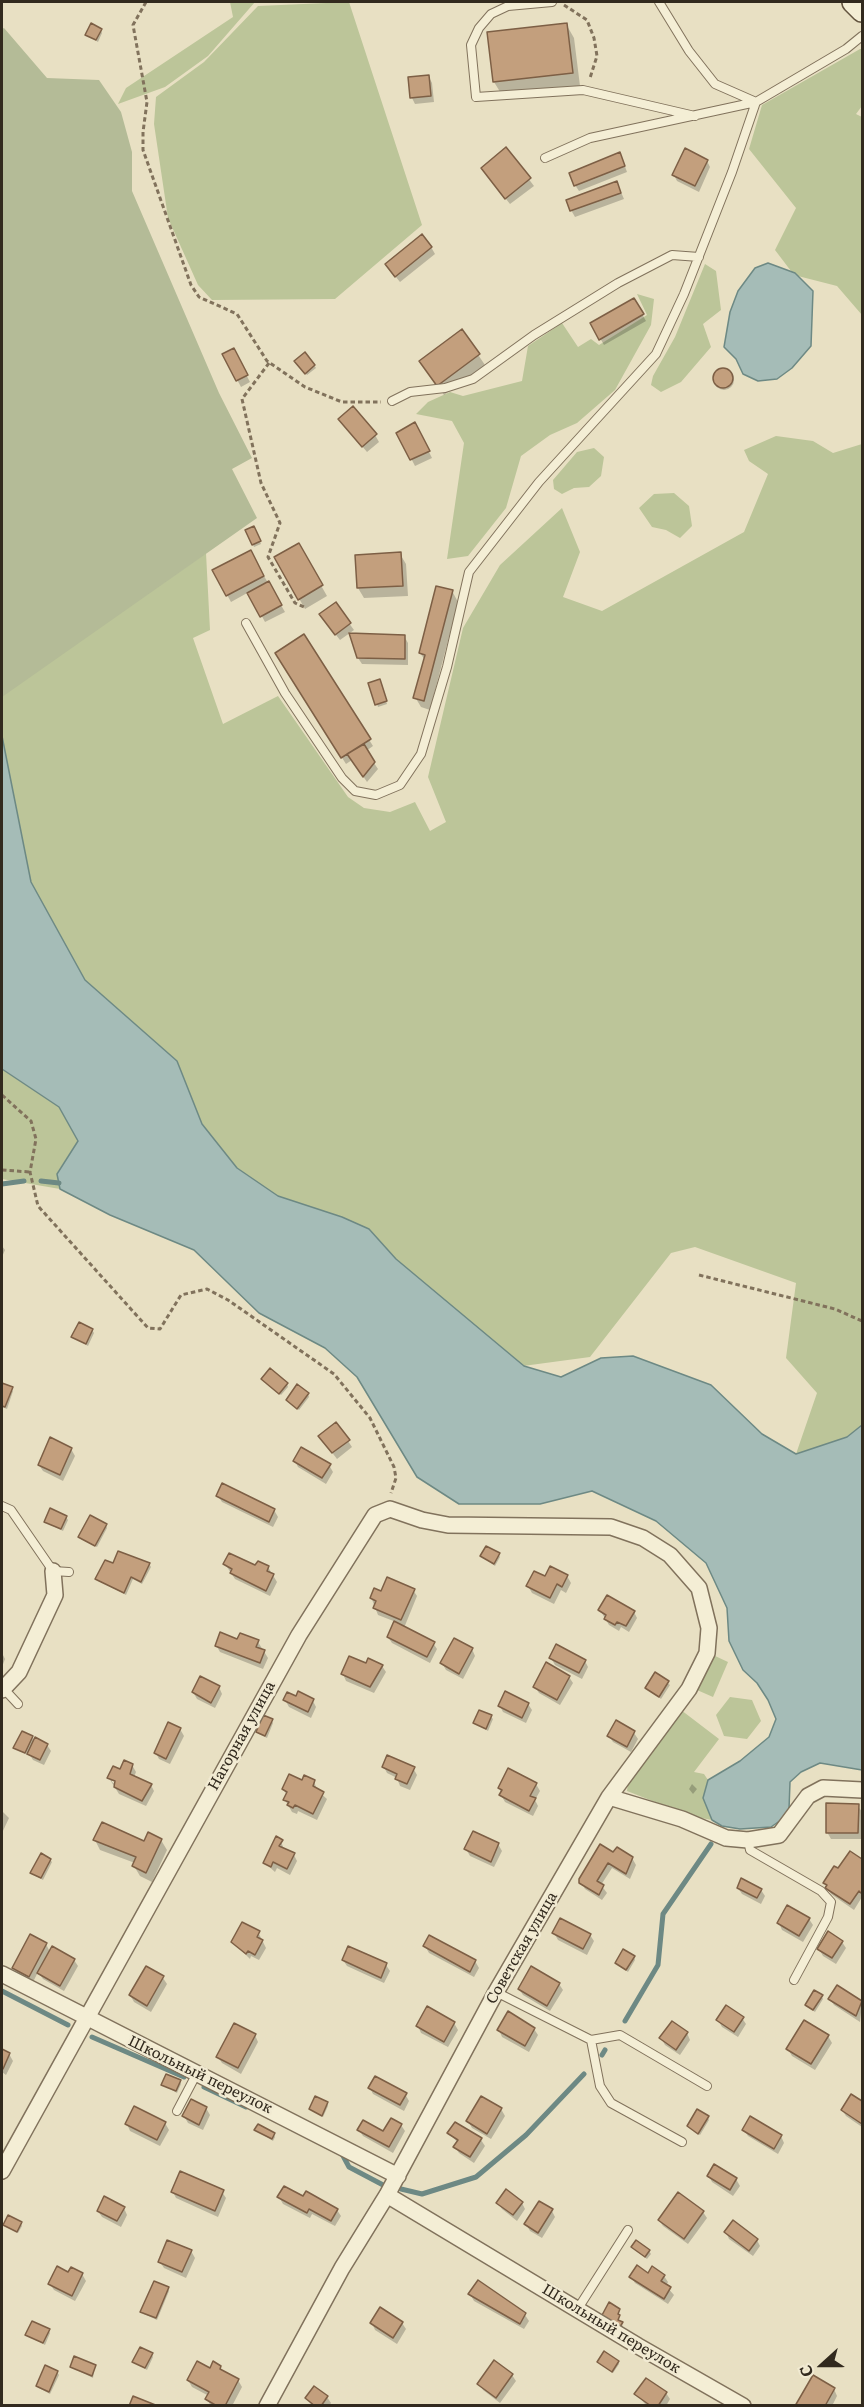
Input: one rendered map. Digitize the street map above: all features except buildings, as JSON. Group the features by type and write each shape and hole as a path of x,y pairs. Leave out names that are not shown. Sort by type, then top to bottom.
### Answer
{"main road":[{"path":"853,2 862,10"}],"street":[{"name":"Нагорная улица","path":"2,2171 298,1635 375,1515 390,1509 422,1520 448,1524 610,1527"},
{"name":"Советская улица","path":"267,2406 338,2266 398,2176 496,1992 609,1797 689,1689 707,1653 709,1628 699,1588 670,1556 643,1538 610,1527"},
{"path":"3,1690 19,1672 55,1595 61,1572"},
{"path":"609,1797 682,1819 718,1836 748,1840 779,1835 808,1796 823,1788 862,1790"},
{"name":"Школьный переулок","path":"2,1974 398,2176"},
{"name":"Школьный переулок","path":"387,2195 577,2310 743,2406"}],"lane":[{"path":"552,2 508,6 491,14 479,28 471,45 476,97 583,90 694,116"},
{"path":"659,2 689,51 715,84 756,102"},
{"path":"545,158 590,138 756,102 846,49 862,36"},
{"path":"246,623 285,693 342,778 355,791 376,795 400,785 421,754 447,667 469,572 538,482 656,354 699,257 756,102"},
{"path":"392,401 410,392 445,388 473,379 534,335 618,283 672,255 699,257"},
{"path":"2,1506 11,1510 61,1572"},
{"path":"3,1690 18,1704"},
{"path":"748,1840 750,1850 820,1891 831,1902 828,1917 794,1980"},
{"path":"496,1992 591,2040 620,2035 707,2086"},
{"path":"591,2040 600,2086 611,2103 682,2142"},
{"path":"177,2111 197,2072"},
{"path":"577,2310 628,2230"}],"path":[{"path":"146,2 133,25 147,102 143,132 144,150 191,285 199,297 237,314 269,363 305,387 342,402 392,401"},
{"path":"552,2 572,8 587,20 594,38 597,56 594,72 583,90"},
{"path":"269,363 242,399 261,483 280,523 268,557 295,603 304,607"},
{"path":"2,1095 31,1121 36,1139 30,1172 38,1206 148,1328 160,1329 182,1295 207,1289 228,1300 334,1374 370,1418 380,1438 396,1478 391,1493"},
{"path":"2,1170 30,1172"},
{"path":"699,1275 836,1309 862,1321"}],"green space":[{"path":"230,2 255,2 208,56 165,87 118,104 126,88 233,17"},
{"path":"349,2 422,225 335,299 212,300 198,285 168,218 154,124 156,97 204,62 258,6"},
{"path":"4,28 47,78 99,80 121,112 132,152 132,191 219,393 252,458 232,469 257,518 2,697 2,29"},
{"path":"862,49 862,106 856,114 862,117 862,315 837,286 794,275 775,250 796,208 749,149 762,105"},
{"path":"2,218 127,608 206,553 210,630 193,638 223,724 278,696 348,797 364,808 390,812 415,802 430,831 446,822 428,777 463,628 500,565 562,508 580,552 563,597 602,611 744,532 768,474 749,461 744,450 776,436 813,441 833,453 862,444 862,1425 847,1437 796,1454 817,1393 786,1358 796,1283 695,1247 671,1253 590,1357 523,1366 396,1259 369,1229 342,1217 277,1196 237,1168 202,1124 177,1061 85,980 31,883 2,882"},
{"path":"705,264 716,271 721,310 703,324 711,347 681,382 661,392 651,385 653,376 675,337"},
{"path":"637,294 654,299 651,325 615,390 577,423 550,435 521,456 506,508 468,556 447,559 464,443 452,421 416,414 428,402 450,392 463,396 522,381 528,346 562,323 578,347 591,339 599,345 647,315"},
{"path":"594,448 604,457 601,476 589,487 574,488 562,494 554,489 553,480 577,452"},
{"path":"674,493 689,506 692,526 680,538 666,530 652,527 639,508 654,494"},
{"path":"2,1069 59,1107 78,1141 57,1173 60,1189 2,1179"},
{"path":"713,1655 728,1662 713,1697 697,1690"},
{"path":"730,1697 752,1700 761,1721 747,1739 724,1736 716,1715"},
{"path":"681,1710 719,1739 694,1772 704,1774 708,1780 703,1798 712,1820 691,1816 627,1791 628,1782 637,1773 635,1771"}],"water":[{"path":"768,263 795,273 813,291 811,346 792,368 777,379 758,381 743,374 736,359 724,347 730,312 738,291 755,268"},
{"path":"2,736 31,882 85,980 177,1061 202,1124 237,1168 278,1196 342,1217 369,1229 396,1259 524,1366 561,1377 601,1358 633,1356 711,1385 762,1434 796,1454 847,1437 862,1425 862,1770 820,1763 801,1772 790,1782 789,1809 781,1820 771,1827 740,1829 722,1826 712,1820 703,1798 708,1780 740,1761 769,1737 776,1719 757,1683 743,1670 729,1641 727,1608 706,1563 656,1521 592,1491 540,1504 459,1504 417,1477 357,1377 325,1348 259,1313 194,1250 110,1215 60,1189 57,1174 78,1141 59,1107 2,1069"}],"waterway":[{"path":"2,1184 24,1181"},
{"path":"41,1181 59,1183"},
{"path":"625,2021 658,1965 663,1914 711,1844"},
{"path":"2,1991 68,2025"},
{"path":"92,2037 184,2077"},
{"path":"602,2055 605,2050"},
{"path":"401,2189 422,2194 476,2177 526,2135 584,2074"},
{"path":"204,2087 246,2107"},
{"path":"341,2152 349,2167 385,2186"}]}
